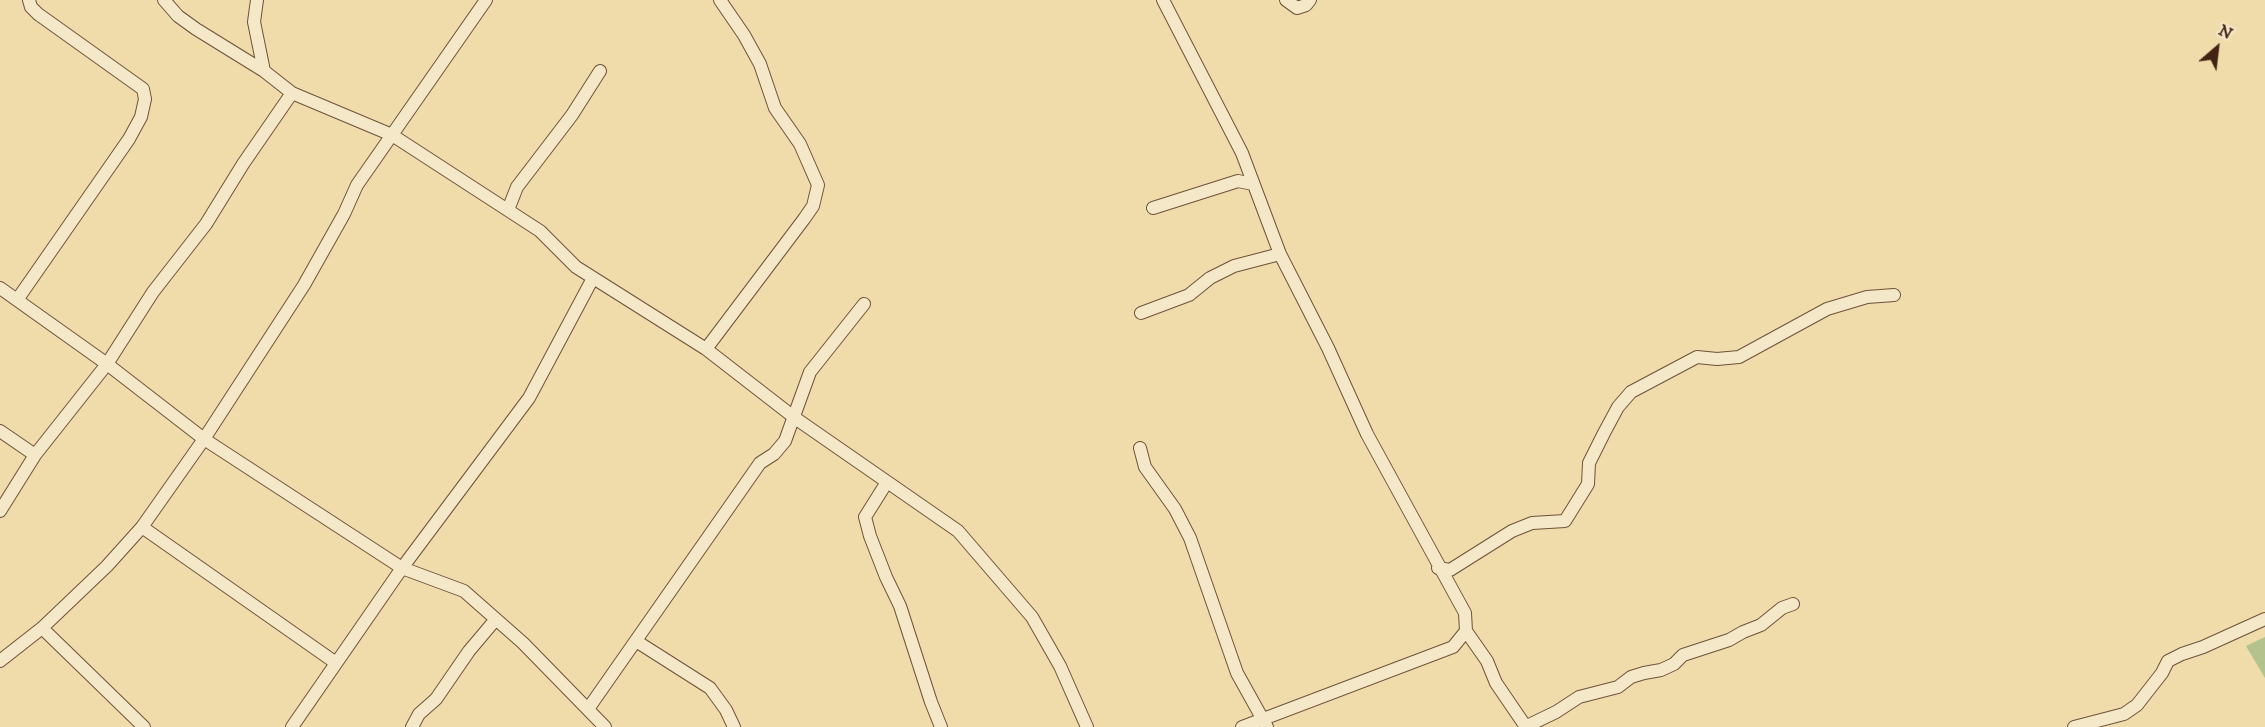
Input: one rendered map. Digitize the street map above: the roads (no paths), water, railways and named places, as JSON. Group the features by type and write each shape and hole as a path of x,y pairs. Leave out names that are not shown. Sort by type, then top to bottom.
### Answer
{"street":[{"path":"17,300 129,139 141,117 145,99 143,89 38,14 31,8 29,0"},
{"path":"257,0 254,22 264,71"},
{"path":"0,661 42,628 107,566 142,527 204,439 304,285 344,214 357,185 486,0"},
{"path":"706,349 813,206 818,185 800,144 776,108 760,64 744,35 720,0"},
{"path":"1163,0 1242,153 1280,254 1328,348 1367,434 1438,568 1465,613 1466,632 1487,661 1496,683 1526,727 1579,698 1618,687 1631,677 1661,670 1674,664 1683,655 1729,640 1761,625 1782,608 1793,604"},
{"path":"1286,0 1297,8 1306,5 1310,0"},
{"path":"166,2 196,29 264,71 292,93 392,135 540,231 576,267 706,349 795,418 958,531 1032,617 1060,666 1087,727"},
{"path":"507,210 517,187 572,115 600,71"},
{"path":"0,511 35,455 107,364 153,292 206,224 243,164 292,93"},
{"path":"1153,208 1238,181 1253,184"},
{"path":"1141,313 1189,295 1210,279 1234,266 1280,254"},
{"path":"297,725 336,663 402,568 529,398 593,278"},
{"path":"0,288 107,364 204,439 402,568 464,591 496,619 605,727"},
{"path":"1438,568 1450,570 1512,531 1532,524 1565,521 1588,484 1589,463 1604,433 1618,407 1631,392 1697,357 1717,359 1739,357 1827,309 1867,297 1894,295"},
{"path":"588,709 760,464 774,454 785,441 810,372 864,304"},
{"path":"0,431 35,455"},
{"path":"1140,448 1145,467 1175,509 1190,538 1237,673 1264,723"},
{"path":"887,482 866,517 874,546 900,606 941,727"},
{"path":"142,527 336,663"},
{"path":"412,727 419,714 436,699 469,651 496,619"},
{"path":"2074,727 2124,714 2137,705 2162,673 2168,661 2265,619"},
{"path":"42,628 144,727"},
{"path":"1242,727 1264,723 1453,647 1466,632"},
{"path":"636,641 710,688 726,710 734,727"}]}
